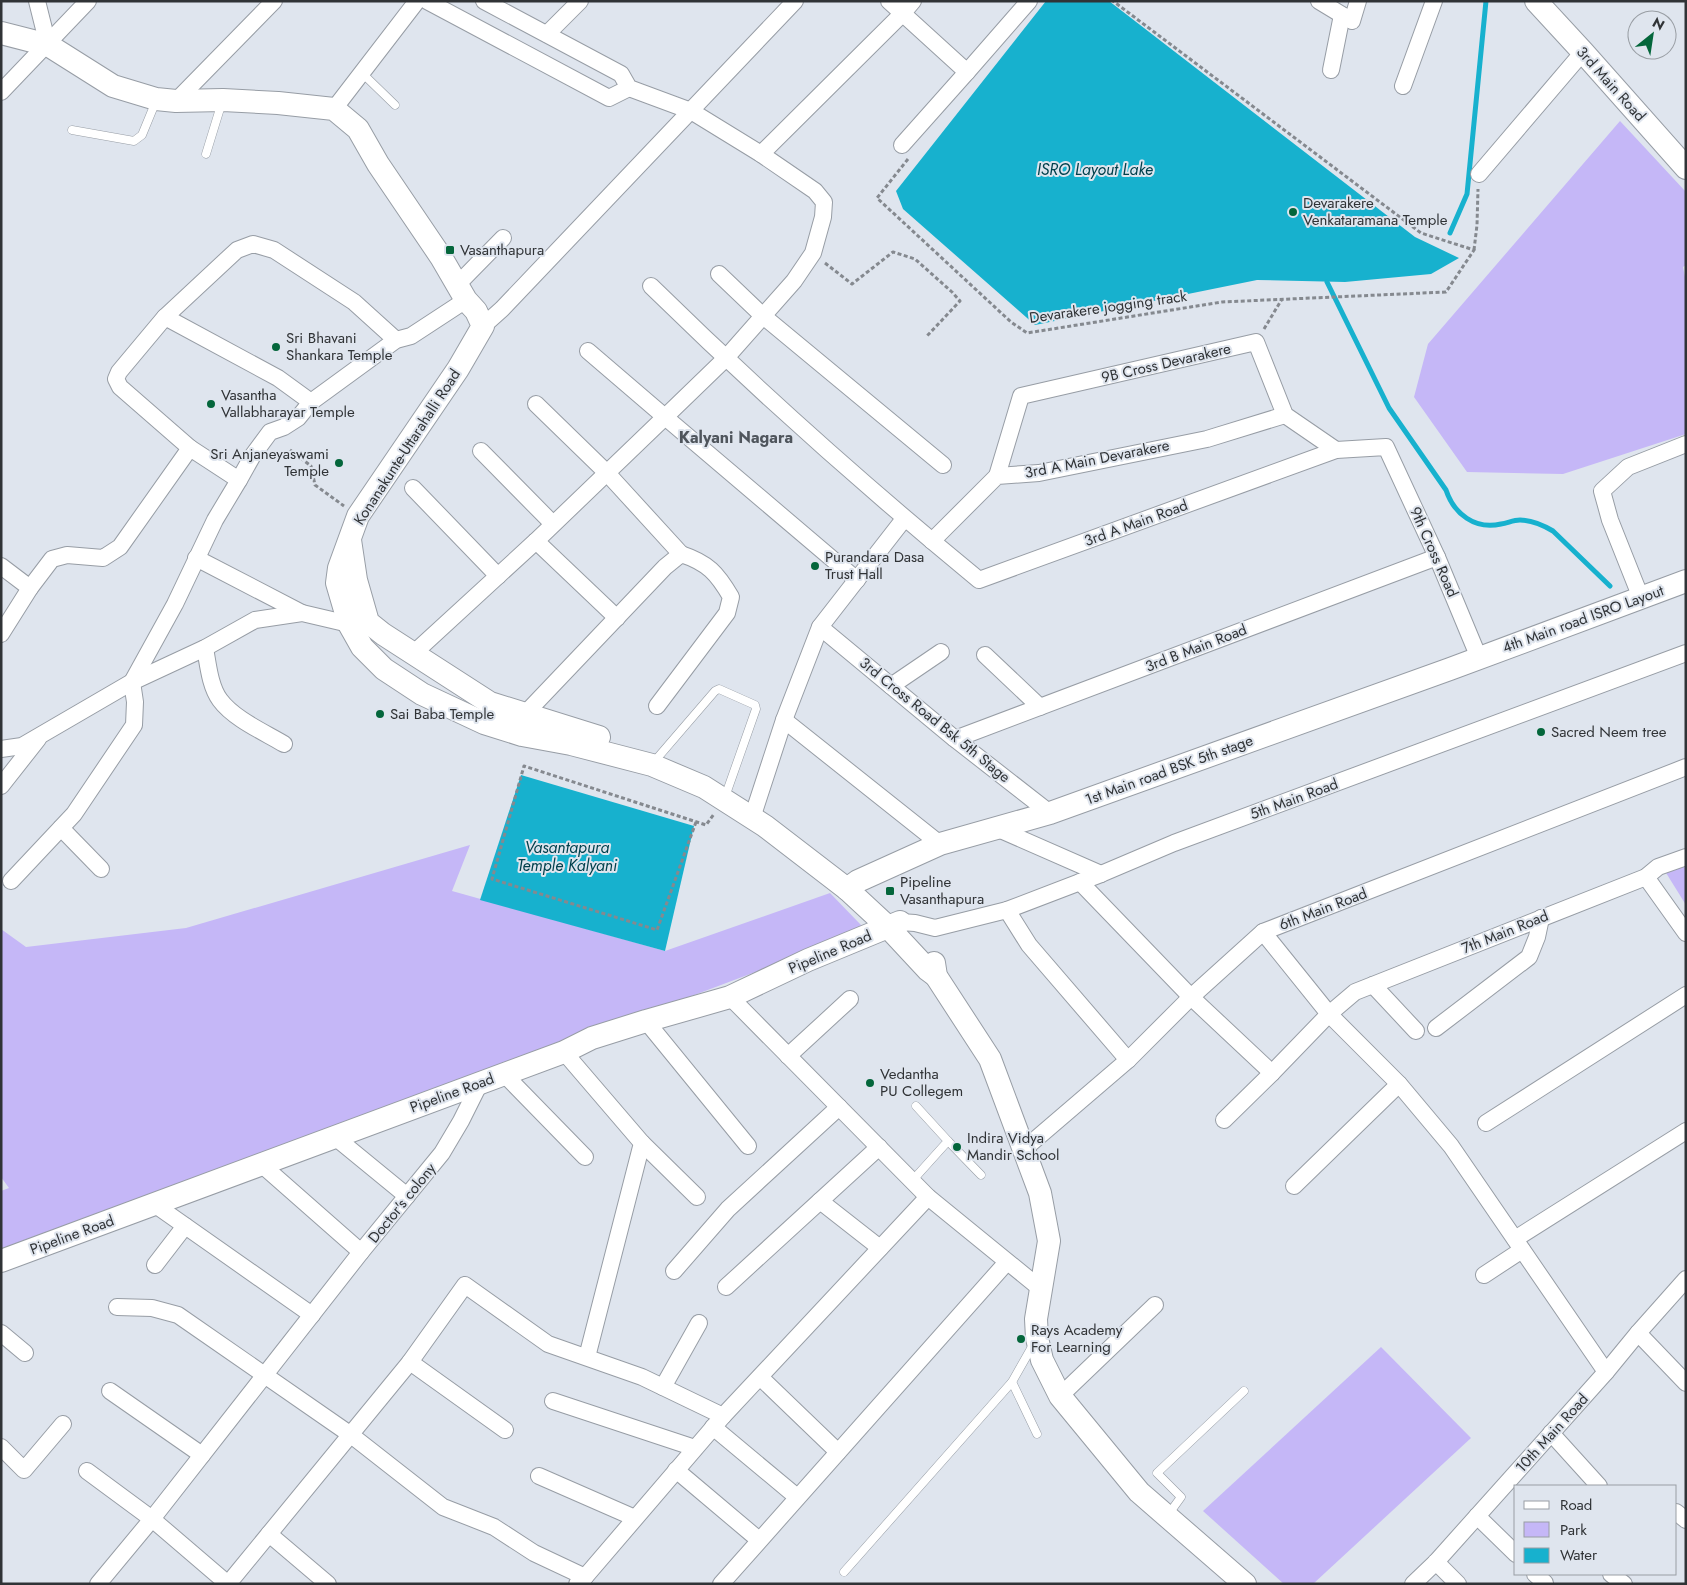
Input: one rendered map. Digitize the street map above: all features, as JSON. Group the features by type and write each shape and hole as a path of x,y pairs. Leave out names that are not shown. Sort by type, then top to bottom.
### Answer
{"main road":[{"name":"3rd Main Road","path":"1536,1 1686,168"},
{"path":"1,33 48,45 113,86 166,100 278,102 334,110 358,129 378,164 441,257 483,326"},
{"name":"Konanakunte-Uttarahalli Road","path":"483,326 458,369 354,526 339,568 337,583 358,623 362,647 384,669 422,694 487,713"},
{"name":"4th Main road ISRO Layout","path":"1480,658 1686,581"},
{"path":"358,623 414,653 487,713 522,734 656,760 704,787 726,793 852,885 894,925 928,970 936,976 990,1059 1040,1193 1049,1241 1036,1319 1037,1338 1042,1360 1060,1396 1139,1492 1245,1584"},
{"name":"1st Main road BSK 5th stage","path":"852,885 940,844 1050,813 1480,658"},
{"path":"487,713 525,714 605,739 648,750 656,760"},
{"name":"Pipeline Road","path":"1,1261 564,1052 592,1038 730,997 808,960 894,925"}],"street":[{"path":"37,1 48,45"},
{"path":"1,92 88,1"},
{"path":"166,100 274,1"},
{"path":"334,110 417,1"},
{"path":"427,1 609,98 629,88"},
{"path":"414,653 536,541 725,359 794,281 813,253 823,218 824,202 815,191 761,154 691,111 629,88 621,74 484,1"},
{"path":"548,34 580,1"},
{"path":"483,326 509,302 796,1"},
{"path":"889,1 908,8 967,72"},
{"path":"907,149 967,72 1029,1"},
{"path":"1319,1 1352,21 1358,1"},
{"path":"1403,86 1434,1"},
{"path":"761,154 908,8"},
{"path":"1331,70 1342,15"},
{"path":"1479,174 1583,52"},
{"path":"10,881 74,814 134,725 135,702 132,682 174,604 215,520 253,455 270,432 298,418 311,402 396,340 411,336 462,292 503,238"},
{"path":"240,480 190,448 120,387 116,379 119,372 165,317 237,250 253,244 274,250 354,302 396,340"},
{"path":"719,274 763,316 943,465"},
{"name":"3rd A Main Road","path":"651,286 725,359 904,519 979,580 1336,450 1386,447"},
{"path":"165,317 278,378 311,402"},
{"path":"1256,342 1285,415 1336,450"},
{"name":"9B Cross Devarakere","path":"997,476 1021,396 1256,342"},
{"path":"588,351 858,580"},
{"path":"536,404 607,473 681,554 698,560 720,577 731,597 727,613 657,706"},
{"name":"3rd A Main Devarakere","path":"997,476 1039,473 1207,438 1285,415"},
{"path":"1641,598 1610,520 1602,491 1628,467 1686,444"},
{"name":"9th Cross Road","path":"1386,447 1437,557 1480,658"},
{"path":"1,634 30,588 52,559 67,555 103,558 120,547 190,448"},
{"path":"481,451 553,524"},
{"path":"932,542 997,476"},
{"path":"413,488 498,576"},
{"path":"754,812 784,720 820,626 904,519"},
{"path":"536,541 617,618"},
{"path":"525,714 665,566 681,554"},
{"name":"3rd B Main Road","path":"955,740 1437,557"},
{"path":"196,558 302,612 358,623"},
{"path":"1,566 30,588"},
{"path":"1,749 22,746 132,682 205,648 255,620 302,612"},
{"name":"3rd Cross Road Bsk 5th Stage","path":"820,626 955,740 1050,813"},
{"path":"205,648 212,680 219,699 237,715 284,744"},
{"path":"891,686 941,652"},
{"path":"985,655 1040,707"},
{"name":"5th Main Road","path":"894,925 916,922 936,928 1007,910 1174,844 1684,659"},
{"path":"784,720 940,844"},
{"path":"1,786 40,736"},
{"name":"6th Main Road","path":"1023,1150 1128,1060 1191,997 1263,932 1686,767"},
{"path":"61,828 101,869"},
{"path":"996,828 1101,874"},
{"name":"7th Main Road","path":"1224,1120 1329,1014 1355,992 1646,876 1658,868 1686,857"},
{"path":"1646,876 1686,933"},
{"path":"1080,882 1191,997 1272,1073"},
{"path":"1007,910 1029,945 1128,1060"},
{"path":"1436,1028 1529,957 1537,937 1541,918"},
{"path":"1263,932 1329,1014 1399,1084 1451,1146 1606,1372"},
{"path":"1374,985 1416,1031"},
{"path":"1486,1123 1686,994"},
{"path":"730,997 928,1197 1041,1289"},
{"path":"788,1056 850,999"},
{"path":"646,1021 748,1146"},
{"path":"564,1052 642,1143 697,1197"},
{"path":"504,1074 584,1157"},
{"name":"Doctor's colony","path":"98,1584 152,1519 361,1252 442,1153 480,1083"},
{"path":"1294,1186 1399,1084"},
{"path":"674,1271 728,1209 839,1107"},
{"path":"1484,1275 1518,1244 1686,1131"},
{"path":"335,1137 407,1196"},
{"path":"587,1357 642,1143"},
{"path":"726,1287 879,1147"},
{"path":"261,1164 361,1252"},
{"path":"117,1307 152,1308 178,1315 351,1434 443,1506 494,1527 581,1580 718,1422 928,1197"},
{"path":"820,1201 880,1248"},
{"path":"154,1204 312,1315"},
{"path":"155,1265 185,1226"},
{"path":"720,1584 1007,1262"},
{"name":"10th Main Road","path":"1414,1584 1436,1562 1606,1372 1685,1281"},
{"path":"87,1471 152,1519 228,1584 410,1362 465,1284 548,1344 642,1376 718,1422 798,1497"},
{"path":"1060,1396 1156,1305"},
{"path":"662,1387 699,1323"},
{"path":"1,1333 25,1353"},
{"path":"1638,1333 1686,1383"},
{"path":"410,1362 505,1430"},
{"path":"760,1376 838,1452"},
{"path":"110,1392 202,1455"},
{"path":"553,1402 695,1448"},
{"path":"1,1447 24,1470 63,1424"},
{"path":"1551,1433 1598,1485"},
{"path":"676,1470 759,1540"},
{"path":"539,1476 635,1518"},
{"path":"1477,1516 1514,1552"},
{"path":"269,1534 328,1584"},
{"path":"1436,1562 1458,1584"},
{"path":"1612,1575 1624,1584"}],"lane":[{"path":"362,73 395,105"},
{"path":"72,130 134,141 142,135 166,100"},
{"path":"206,154 223,100"},
{"path":"656,760 715,691 719,689 755,705 756,709 726,793"},
{"path":"916,1106 981,1175"},
{"path":"912,1181 948,1141"},
{"path":"844,1572 1012,1382 1037,1338"},
{"path":"1012,1382 1037,1434"},
{"path":"1167,1516 1181,1497 1157,1472 1244,1391"}],"path":[{"path":"1113,1 1421,233 1474,250"},
{"name":"Devarakere jogging track","path":"907,149 876,198 1011,322 1027,333 1222,302 1446,292 1474,250 1479,174"},
{"path":"813,253 852,284 893,252 915,259 960,301 926,338"},
{"path":"1256,342 1282,299"},
{"path":"290,450 312,466 315,485 354,526"},
{"path":"696,822 658,930 492,879 524,766 706,825 726,793"}],"green space":[{"path":"1620,121 1686,192 1686,265 1683,267 1686,282 1686,434 1563,474 1467,472 1414,397 1428,344"},
{"path":"470,845 452,891 665,951 830,893 861,925 854,935 62,1233 1,1254 1,1191 9,1188 1,1177 1,929 26,947 186,928"},
{"path":"1686,861 1686,905 1663,868"},
{"path":"1381,1347 1471,1438 1313,1584 1284,1584 1203,1511"}],"water":[{"name":"ISRO Layout Lake","path":"1046,1 1109,1 1415,237 1459,258 1431,274 1345,282 1257,280 1035,325 903,209 896,191"},
{"name":"Vasantapura Temple Kalyani","path":"521,775 694,826 665,951 480,900"}],"waterway":[{"path":"1450,233 1467,194 1486,1"},
{"path":"1327,282 1389,408 1460,513 1474,522 1483,525 1504,524 1515,520 1524,520 1545,527 1553,531 1610,586"}],"place":[{"name":"Devarakere Venkataramana Temple","path":"1293,212"},
{"name":"Vasanthapura","path":"450,250"},
{"name":"Sri Bhavani Shankara Temple","path":"276,347"},
{"name":"Vasantha Vallabharayar Temple","path":"211,404"},
{"name":"Sri Anjaneyaswami Temple","path":"339,463"},
{"name":"Purandara Dasa Trust Hall","path":"815,566"},
{"name":"Sai Baba Temple","path":"380,714"},
{"name":"Sacred Neem tree","path":"1541,732"},
{"name":"Pipeline Vasanthapura","path":"890,891"},
{"name":"Vedantha PU Collegem","path":"870,1083"},
{"name":"Indira Vidya Mandir School","path":"957,1147"},
{"name":"Rays Academy For Learning","path":"1021,1339"}],"district":[{"name":"Kalyani Nagara","path":"736,437"}]}
